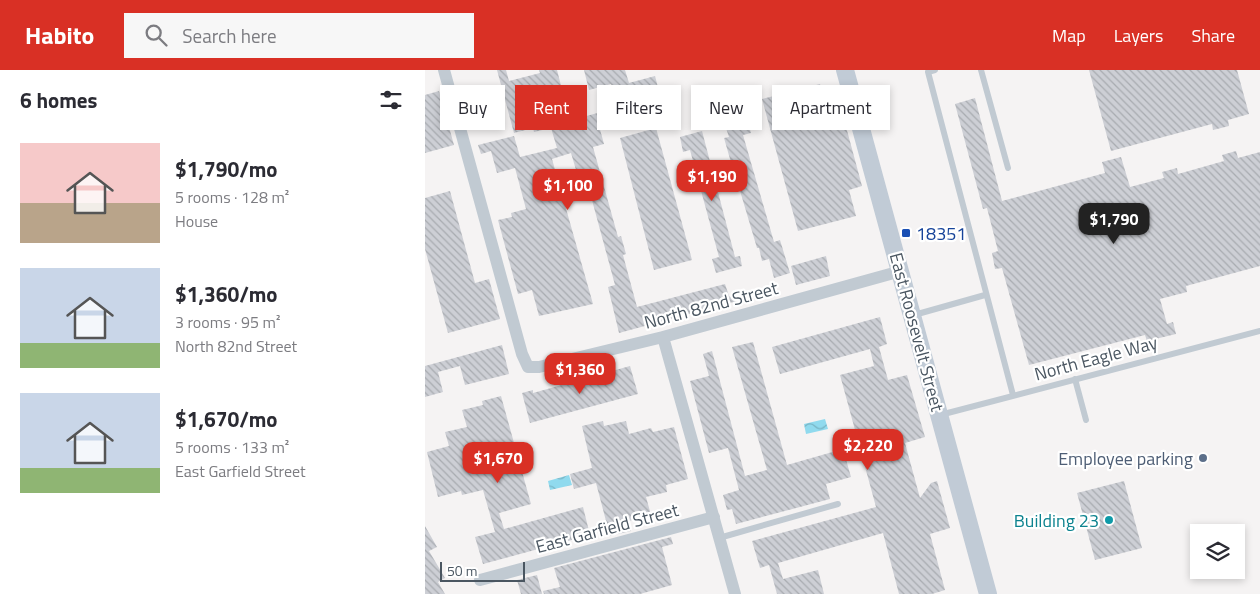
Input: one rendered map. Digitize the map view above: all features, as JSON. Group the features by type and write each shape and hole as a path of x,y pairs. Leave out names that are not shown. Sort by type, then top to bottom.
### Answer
{"street":[{"name":"North 82nd Street","path":"444,70 522,354 528,367 539,367 663,337 901,271"},
{"name":"East Roosevelt Street","path":"845,70 988,594"},
{"path":"663,337 735,594"},
{"name":"East Garfield Street","path":"480,580 713,517"}],"lane":[{"path":"935,70 928,72 985,295 1013,395"},
{"path":"981,70 1008,168"},
{"path":"913,315 985,295"},
{"name":"North Eagle Way","path":"940,414 1260,331"},
{"path":"1075,379 1086,420"},
{"path":"719,538 838,504"}],"water":[{"path":"825,419 828,429 806,434 804,424"},
{"path":"569,475 572,485 550,490 548,481"}],"building":[{"path":"497,70 506,70 509,81 540,73 539,70 557,70 561,85 515,85 515,130 525,130 514,133 505,100 505,85 501,85"},
{"path":"584,70 625,70 629,83 655,76 657,85 597,85 597,88 589,90"},
{"path":"1089,70 1237,70 1249,114 1228,120 1229,126 1213,130 1212,124 1111,151"},
{"path":"439,91 440,130 450,130 454,145 425,153 425,95"},
{"path":"772,96 772,130 847,130 862,186 849,190 856,216 798,231 762,99"},
{"path":"975,98 1002,201 1105,173 1102,162 1121,157 1130,187 1164,178 1162,172 1177,168 1178,174 1224,161 1222,155 1236,151 1238,158 1260,152 1260,266 1186,286 1187,292 1160,299 1167,324 1173,322 1176,334 1147,341 1145,335 1029,365 1002,268 995,269 992,253 998,251 987,208 983,209 955,104"},
{"path":"597,113 597,130 600,130 604,144 593,147 618,237 621,236 626,254 623,255 637,307 725,284 729,296 737,301 619,333 608,287 615,285 586,178 579,180 571,153 552,159 593,304 539,316 532,290 518,294 498,220 512,217 511,213 526,209 515,168 497,173 491,151 481,154 478,145 514,136 520,157 557,148 552,130 587,130 587,116"},
{"path":"649,130 657,130 692,260 654,270 620,138"},
{"path":"727,130 750,130 751,133 743,135 774,242 780,240 790,273 774,278 769,259 762,261 738,184 735,185 729,167 732,166 724,138 729,137"},
{"path":"702,131 735,257 740,256 742,266 716,273 712,259 719,257 690,150 683,152 680,137"},
{"path":"450,191 475,283 489,279 500,319 448,333 425,249 425,198"},
{"path":"826,256 830,276 796,285 791,266"},
{"path":"880,317 887,344 879,347 888,380 907,375 925,437 905,443 920,498 931,483 937,481 950,528 930,534 945,590 932,594 899,594 883,533 778,563 783,579 818,570 824,594 777,594 769,565 760,568 752,541 876,507 840,375 874,366 870,349 780,374 772,347"},
{"path":"753,342 787,465 843,449 851,477 826,484 830,499 736,524 732,509 727,510 723,495 739,490 728,448 709,453 690,381 709,376 703,354 712,351 745,476 767,470 732,347"},
{"path":"502,345 509,374 465,385 460,366 438,372 443,392 425,397 425,366"},
{"path":"630,366 638,394 530,423 522,393 533,390 533,393"},
{"path":"501,396 531,504 499,513 504,529 583,507 590,535 483,564 475,537 495,532 483,490 462,495 461,491 438,497 427,452 449,446 445,432 467,427 462,410 483,405 482,401"},
{"path":"603,421 604,426 626,421 629,434 651,428 653,432 674,427 688,479 666,485 667,492 646,497 651,515 629,521 631,531 610,536 596,483 574,489 570,474 592,468 582,426"},
{"name":"Building 23","path":"1124,481 1142,548 1095,560 1077,493"},
{"path":"425,526 437,547 429,551 445,578 438,582 445,594 425,594"},
{"path":"671,537 673,544 662,547 672,585 640,594 544,594 543,591 560,587 554,568"},
{"path":"537,575 542,594 521,594 517,580"}],"place":[{"name":"18351","path":"906,233"},
{"name":"Employee parking","path":"1203,458"},
{"name":"Building 23","path":"1109,520"}]}
